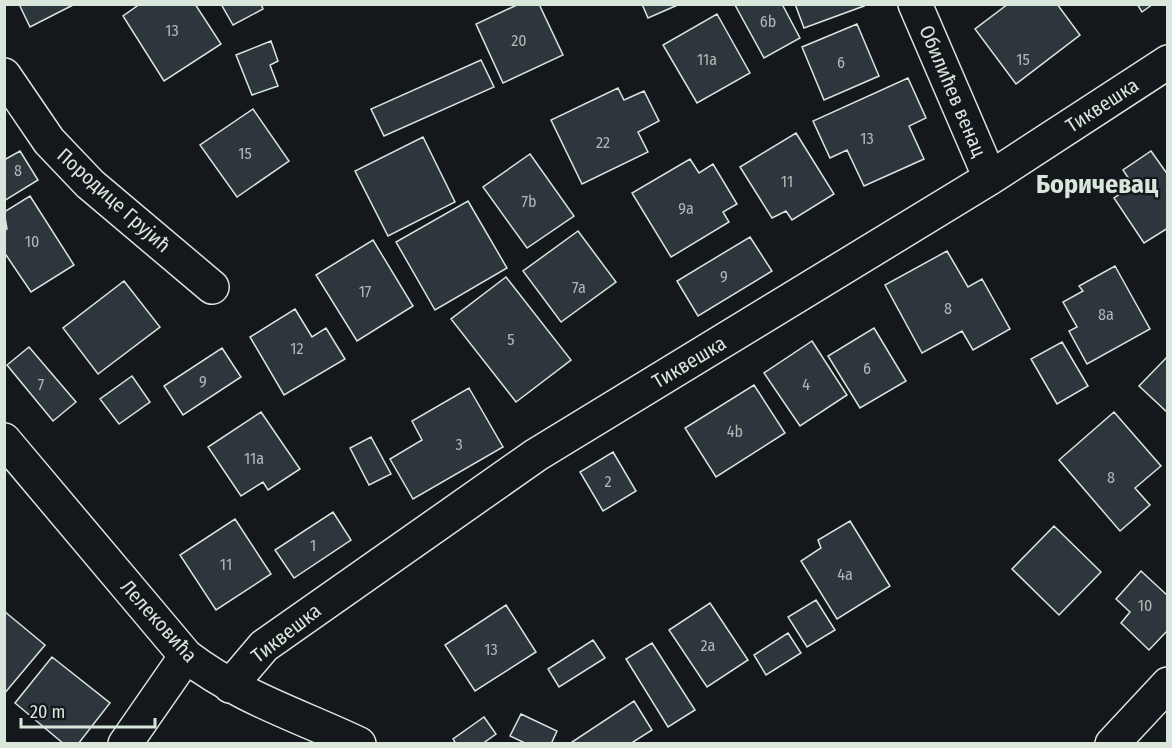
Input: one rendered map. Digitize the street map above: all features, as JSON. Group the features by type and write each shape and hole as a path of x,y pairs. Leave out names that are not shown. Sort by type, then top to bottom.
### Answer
{"street":[{"name":"Обилићев венац","path":"915,4 990,178"},
{"name":"Тиквешка","path":"230,686 264,646 536,456 990,178 1167,62"},
{"name":"Породице Грујић","path":"4,75 49,141 90,184 212,287"},
{"name":"Лелековића","path":"4,441 186,656 250,698 359,744"},
{"path":"125,744 186,656"},
{"path":"1112,744 1167,684"}],"building":[{"path":"19,4 75,4 30,27"},
{"path":"140,4 195,4 221,44 164,81 123,16"},
{"path":"221,4 261,4 263,9 233,25"},
{"path":"519,4 539,4 563,55 503,83 476,24"},
{"path":"642,4 680,4 648,18"},
{"path":"782,4 800,38 764,58 735,5"},
{"path":"795,4 863,4 864,6 804,28"},
{"path":"1008,4 1057,4 1080,35 1016,84 975,29"},
{"path":"1137,4 1153,4 1142,12"},
{"path":"717,14 750,73 697,103 663,45"},
{"path":"857,24 879,76 824,100 802,47"},
{"path":"271,41 278,61 270,65 278,86 252,95 236,55"},
{"path":"481,60 494,87 384,136 371,109"},
{"path":"908,78 926,118 909,126 924,159 864,186 847,150 830,158 813,121"},
{"path":"618,88 624,100 644,91 659,121 638,132 648,152 582,184 551,120"},
{"path":"253,109 289,161 237,197 200,145"},
{"path":"796,133 834,194 792,220 786,211 772,218 740,167"},
{"path":"423,137 455,202 388,236 355,171"},
{"path":"20,151 38,180 4,201 4,160"},
{"path":"1151,151 1168,175 1168,228 1144,243 1114,198 1133,185 1123,170"},
{"path":"530,154 574,216 527,248 483,187"},
{"path":"690,159 699,173 713,164 737,204 723,212 729,222 671,257 632,193"},
{"path":"30,196 74,265 31,292 4,252 4,231 7,229 4,212"},
{"path":"468,201 507,268 435,310 396,242"},
{"path":"578,231 616,282 561,322 523,271"},
{"path":"750,237 772,271 698,316 677,281"},
{"path":"373,240 413,306 357,341 316,275"},
{"path":"947,251 968,287 982,279 1010,329 973,350 962,331 922,353 885,285"},
{"path":"1115,266 1150,329 1087,364 1069,331 1077,327 1063,302 1083,291 1079,286"},
{"path":"506,277 571,360 516,402 451,319"},
{"path":"124,281 160,327 98,374 63,328"},
{"path":"295,309 312,337 326,328 345,359 284,395 250,337"},
{"path":"874,328 906,381 860,408 828,356"},
{"path":"812,341 847,395 800,426 764,373"},
{"path":"1062,342 1088,386 1057,404 1031,359"},
{"path":"29,347 76,402 53,421 7,365"},
{"path":"222,348 241,377 183,415 164,386"},
{"path":"1168,356 1168,413 1139,386"},
{"path":"132,376 150,402 119,424 100,399"},
{"path":"754,385 785,433 716,477 685,428"},
{"path":"469,388 503,447 413,499 390,459 422,440 412,421"},
{"path":"261,412 300,469 268,490 263,482 241,496 208,447"},
{"path":"1114,412 1161,466 1135,488 1150,505 1120,531 1059,460"},
{"path":"371,437 391,474 369,485 350,448"},
{"path":"613,452 636,491 603,511 580,472"},
{"path":"333,512 351,540 294,578 275,550"},
{"path":"235,519 271,574 216,610 180,555"},
{"path":"850,521 890,586 837,619 801,561 821,548 818,540"},
{"path":"1054,526 1101,572 1059,615 1012,569"},
{"path":"1141,571 1168,596 1168,630 1149,650 1121,623 1130,612 1116,599"},
{"path":"816,600 835,630 807,647 788,617"},
{"path":"710,603 748,660 707,687 669,630"},
{"path":"506,605 536,652 475,691 445,645"},
{"path":"4,611 45,645 4,694"},
{"path":"788,633 801,653 766,675 754,655"},
{"path":"593,640 605,658 559,687 548,669"},
{"path":"652,643 695,710 668,727 626,659"},
{"path":"52,657 110,703 78,744 64,744 15,703"},
{"path":"634,701 652,730 630,744 569,744"},
{"path":"521,714 557,731 551,744 527,744 510,736"},
{"path":"484,717 496,734 482,744 456,744 453,739"}],"district":[{"name":"Боричевац","path":"1097,184"}]}
